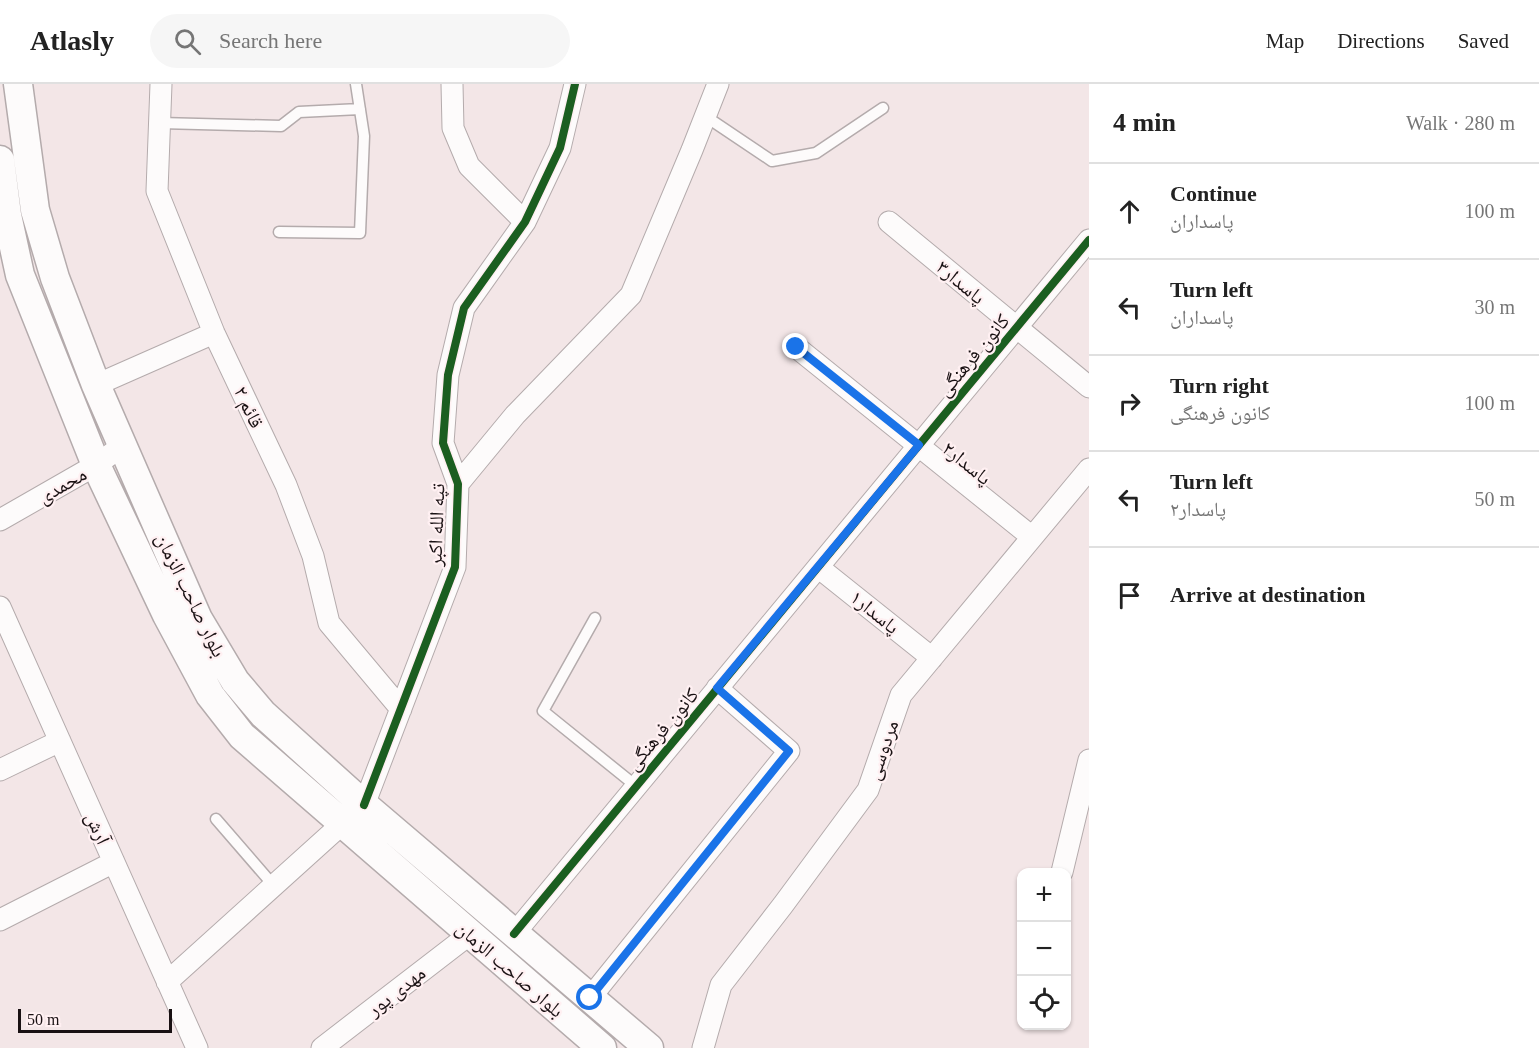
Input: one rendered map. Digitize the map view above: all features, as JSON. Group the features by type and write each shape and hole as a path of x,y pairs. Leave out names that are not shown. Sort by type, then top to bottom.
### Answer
{"main road":[{"name":"بلوار صاحب الزمان","path":"18,84 35,210 55,278 96,385 198,619 236,681 263,714 364,805 649,1048"},
{"name":"بلوار صاحب الزمان","path":"0,160 3,216 20,276 96,465 167,615 210,695 242,736 602,1048"}],"street":[{"name":"قائم ۲","path":"161,84 157,191 214,333 286,485 313,556 329,623 401,709"},
{"path":"452,84 453,128 469,166 525,222"},
{"name":"تپه الله اکبر","path":"364,805 455,567 458,484 443,443 448,375 464,308 525,222 560,148 575,84"},
{"path":"458,484 515,415 631,295 717,84"},
{"name":"پاسدار۳","path":"889,222 1089,387"},
{"name":"کانون فرهنگی","path":"514,933 1089,240"},
{"path":"96,385 214,333"},
{"name":"پاسدار۲","path":"796,347 1032,537"},
{"name":"محمدی","path":"0,520 96,465 122,446"},
{"name":"مردوسی","path":"703,1048 721,985 868,790 901,695 1089,469"},
{"name":"پاسدار۱","path":"818,567 932,658"},
{"name":"آرش","path":"0,607 197,1048"},
{"path":"590,998 789,751 717,688"},
{"path":"0,770 60,741"},
{"path":"1063,868 1089,760"},
{"path":"168,982 342,824"},
{"path":"0,920 114,862"},
{"name":"مهدی پور","path":"322,1048 470,934"}],"lane":[{"path":"279,232 360,233 364,136 356,84"},
{"path":"705,116 772,161 816,153 883,108"},
{"path":"160,123 281,126 299,112 360,109"},
{"path":"595,618 543,711 636,786"},
{"path":"216,819 274,886"}],"cycle path":[{"path":"364,805 455,567 458,484 443,443 448,375 464,308 525,222 560,148 575,84"},
{"path":"514,934 1089,240"}],"route":[{"path":"590,998 789,751 717,688 919,445 796,347"}]}
